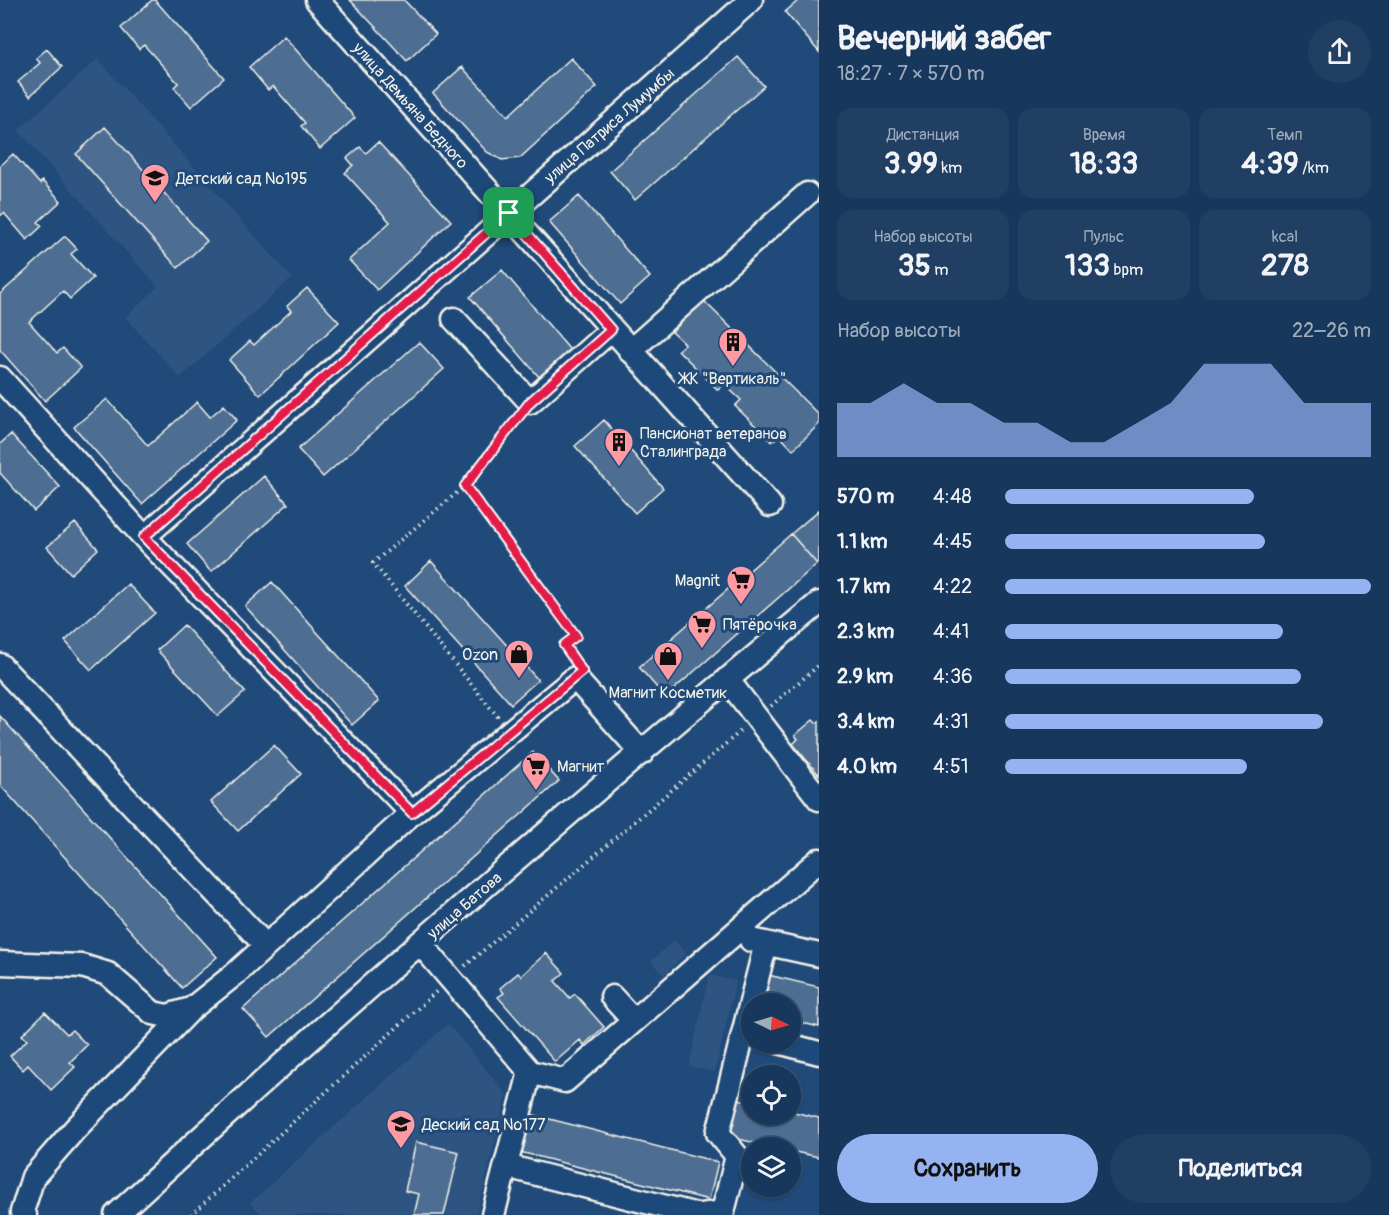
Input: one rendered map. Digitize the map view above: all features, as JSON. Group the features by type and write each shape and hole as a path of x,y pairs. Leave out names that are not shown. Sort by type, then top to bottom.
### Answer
{"street":[{"name":"улица Демьяна Бедного","path":"317,0 770,505"},
{"name":"улица Патриса Лумумбы","path":"144,537 751,0"},
{"path":"630,351 807,194"},
{"path":"454,320 530,402 611,330"},
{"path":"0,378 144,537 412,813"},
{"name":"улица Батова","path":"116,1215 247,1095 420,943 727,679 819,603"},
{"path":"0,665 266,946"},
{"path":"25,1215 22,1212 33,1178 75,1129 191,1009 236,974 412,813 578,674 642,753"},
{"path":"727,679 819,799"},
{"path":"420,943 530,1072 565,1081 819,860"},
{"path":"732,935 819,955"},
{"path":"756,993 766,943"},
{"path":"0,963 82,966 108,974 153,1012 167,1016 191,1009"},
{"path":"612,996 634,1021"},
{"path":"801,1048 819,1053"},
{"path":"506,1166 699,1215 723,1212 737,1156 718,1133 741,1053"},
{"path":"493,1215 530,1072"}],"path":[{"path":"510,732 373,563 465,486 530,402"},
{"path":"465,486 576,636 564,645 578,674"},
{"path":"191,1215 450,978 819,665"}],"shaded area":[{"name":"Детский сад №195","path":"98,59 292,278 180,378 125,317 158,287 18,130"},
{"path":"674,940 686,953 664,975 651,961"},
{"path":"709,975 736,981 715,1072 689,1066"},
{"name":"Деский сад №177","path":"448,1024 507,1095 476,1215 263,1215 250,1203"}],"building":[{"path":"152,0 155,0 224,78 191,107 174,87 178,83 144,45 139,49 121,28"},
{"path":"350,0 404,0 436,34 407,61"},
{"path":"799,0 819,0 819,52 785,12"},
{"path":"284,36 355,118 320,149 301,126 305,123 273,86 268,90 249,67"},
{"path":"47,49 62,67 30,96 18,82 40,63 36,58"},
{"path":"738,57 764,86 635,200 610,171"},
{"path":"571,58 597,87 520,158 502,160 487,152 433,93 462,67 508,116"},
{"path":"105,127 207,241 178,268 76,154"},
{"path":"378,142 451,221 377,290 349,260 390,222 345,173 353,165 347,158 360,147 366,153"},
{"path":"13,154 40,184 42,181 61,201 38,222 42,226 27,240 4,213 0,216 0,166"},
{"path":"579,196 650,277 620,304 549,222"},
{"path":"65,236 77,249 71,254 93,278 70,299 63,291 29,322 57,353 63,348 81,368 45,401 0,350 0,294"},
{"path":"502,270 570,350 539,377 470,297"},
{"path":"307,288 339,322 260,395 229,360 250,341 254,345 291,311 287,306"},
{"name":"ЖК \"Вертикаль\"","path":"703,300 819,415 819,424 793,450 779,435 772,442 735,406 741,400 724,384 718,390 678,350 685,344 672,332"},
{"path":"419,342 444,369 323,477 298,449"},
{"path":"107,399 148,446 197,402 210,417 224,405 237,420 142,504 74,427"},
{"name":"Пансионат ветеранов Сталинграда","path":"604,420 663,488 635,513 575,446"},
{"path":"11,434 60,487 34,511 0,473 0,444"},
{"path":"264,476 288,504 211,572 187,544"},
{"path":"819,510 819,562 817,564 791,534"},
{"path":"75,523 98,549 71,574 47,547"},
{"path":"791,534 817,564 665,697 639,667"},
{"path":"431,561 538,680 511,704 405,586"},
{"path":"272,582 379,701 352,725 245,606"},
{"path":"128,584 155,613 91,670 65,641"},
{"path":"184,625 245,692 218,716 157,650"},
{"path":"0,716 217,957 182,988 0,785"},
{"path":"813,720 816,723 819,721 819,775 793,744 798,739 795,735"},
{"path":"274,745 301,774 238,831 211,802"},
{"path":"533,752 559,781 269,1037 243,1009"},
{"path":"546,953 564,973 555,981 570,998 575,994 604,1027 584,1045 580,1040 555,1062 498,997 504,993 500,988 518,973 521,976"},
{"path":"764,974 819,987 819,1027 801,1023 801,993 760,993"},
{"path":"45,1012 67,1034 72,1030 87,1045 70,1062 75,1067 51,1090 28,1065 23,1070 10,1056 27,1040 22,1035"},
{"path":"734,1098 741,1100 741,1125 801,1125 801,1114 819,1118 819,1157 801,1153 801,1137 741,1137 741,1140 726,1136"},
{"path":"522,1112 718,1162 709,1200 512,1150"},
{"path":"416,1142 459,1152 444,1215 414,1215 419,1194 405,1191"}],"place":[{"name":"Детский сад №195","path":"155,204"},
{"name":"ЖК \"Вертикаль\"","path":"733,368"},
{"name":"Пансионат ветеранов Сталинграда","path":"619,468"},
{"name":"Magnit","path":"741,606"},
{"name":"Пятёрочка","path":"702,650"},
{"name":"Ozon","path":"519,680"},
{"name":"Магнит Косметик","path":"668,682"},
{"name":"Магнит","path":"536,792"},
{"name":"Деский сад №177","path":"401,1150"}],"route":[{"path":"509,213 611,330 530,402 465,486 576,636 564,645 582,671 412,813 144,537 509,213"}]}
